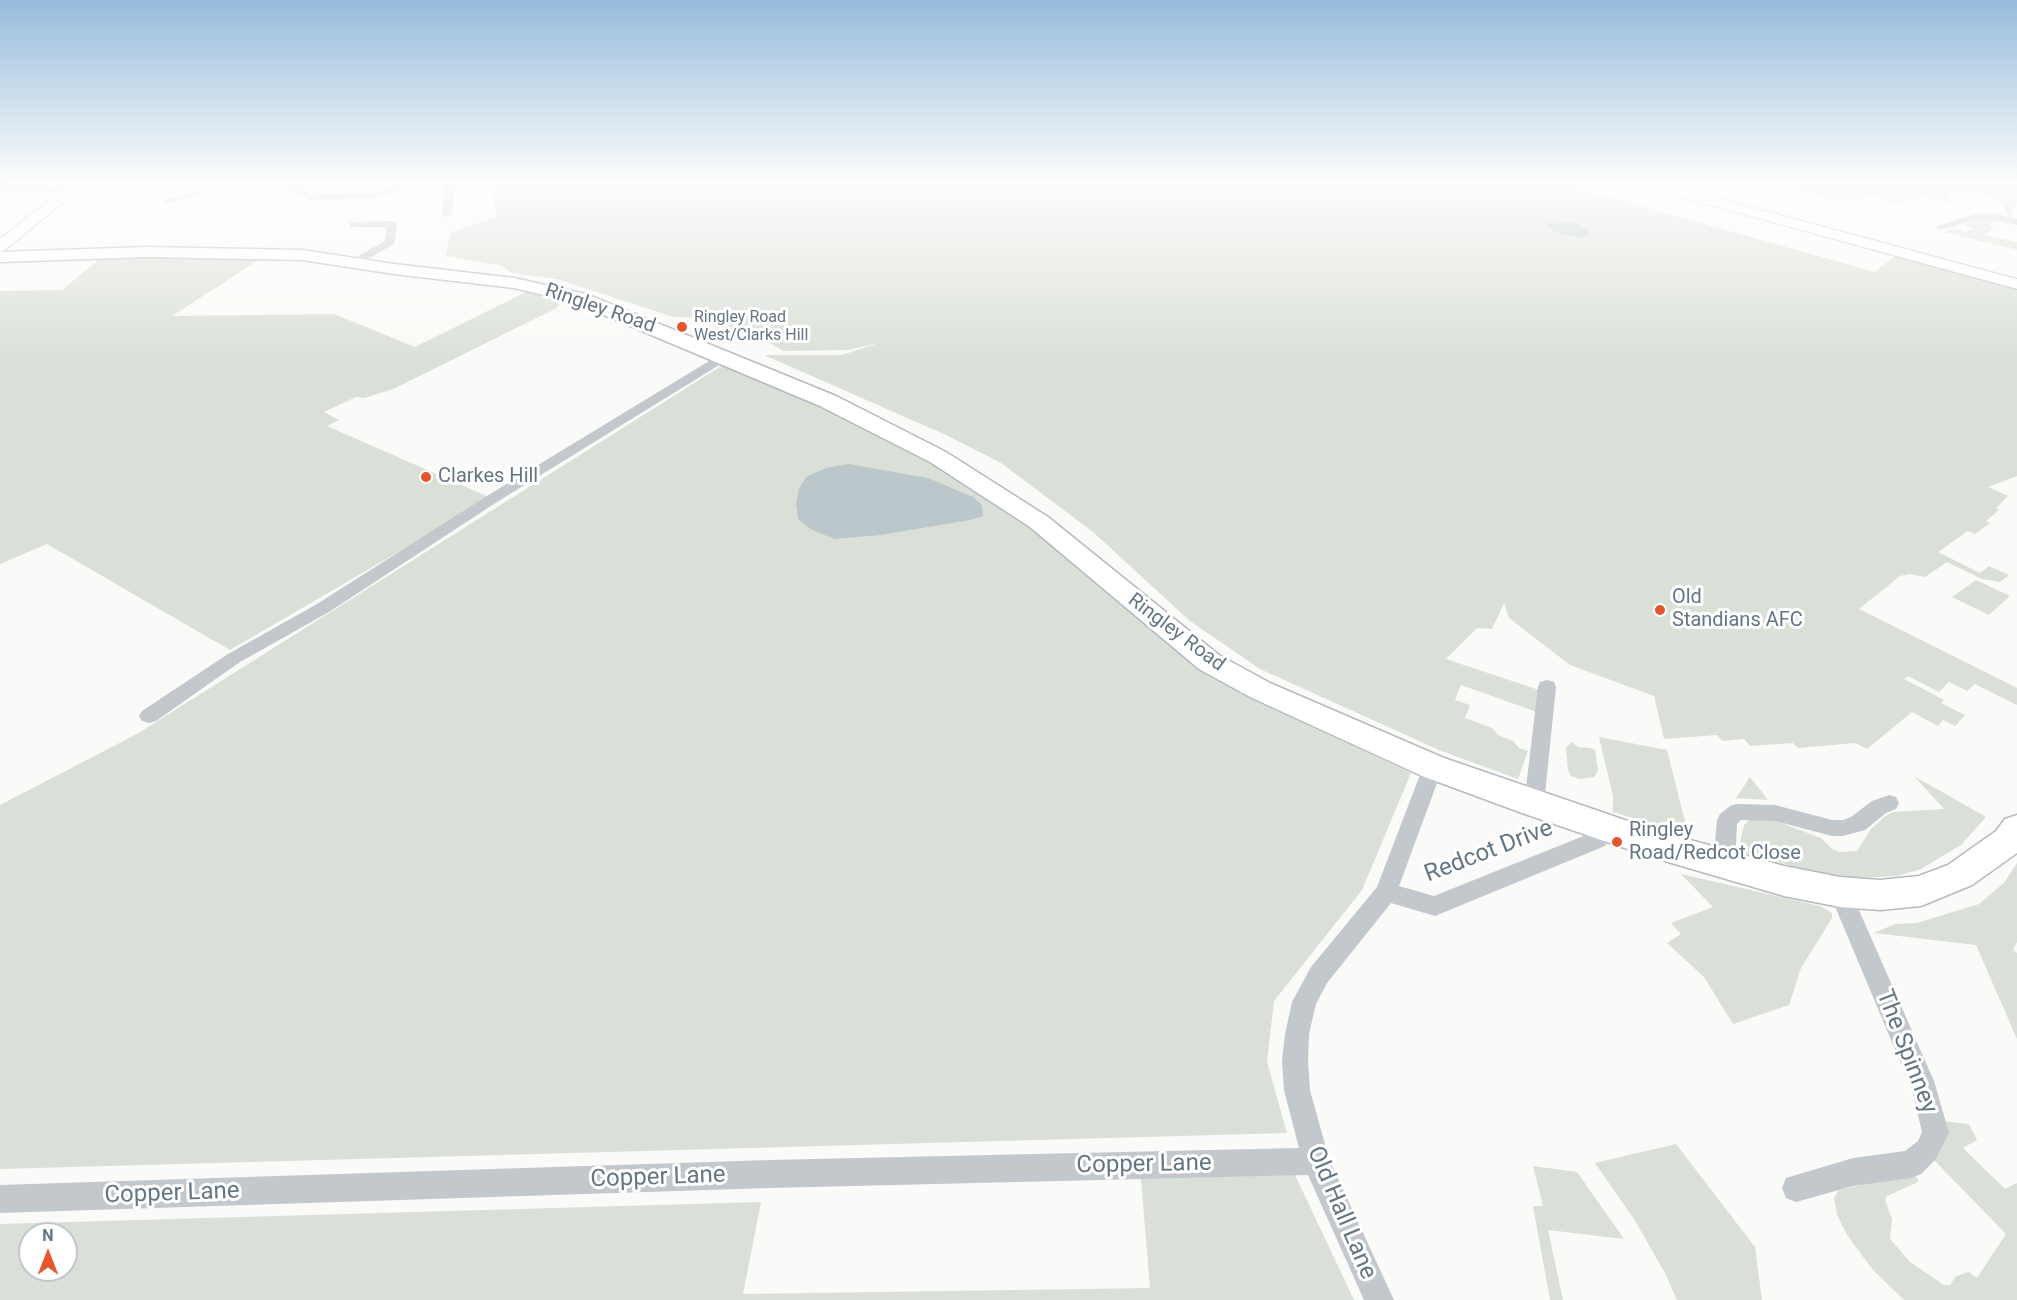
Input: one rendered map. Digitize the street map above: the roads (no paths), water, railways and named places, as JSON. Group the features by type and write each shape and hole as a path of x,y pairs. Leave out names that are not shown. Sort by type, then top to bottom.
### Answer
{"main road":[{"name":"Ringley Road","path":"0,257 100,253 243,252 309,256 546,288 579,298 723,356 871,423 938,457 1039,522 1209,662 1260,690 1340,727 1433,766 1534,804 1724,865 1839,892 1880,895 1921,891 1960,875 2008,841 2017,828"}],"street":[{"path":"355,262 387,244"},
{"path":"1868,244 2017,284"},
{"path":"149,716 234,658 322,608 492,498 723,356"},
{"path":"1534,804 1547,687"},
{"name":"Old Hall Lane","path":"1379,1300 1316,1161 1298,1090 1294,1061 1297,1034 1305,1002 1319,975 1386,892 1433,766"},
{"path":"1724,865 1727,820 1737,812 1775,813 1832,828 1843,828 1858,824 1879,807 1889,803"},
{"name":"Redcot Drive","path":"1386,892 1435,906 1506,875 1597,840 1597,826"},
{"name":"The Spinney","path":"1796,1188 1853,1172 1911,1164 1927,1150 1936,1133 1925,1090 1839,892"},
{"name":"Copper Lane","path":"0,1199 770,1174 1316,1161"}],"place":[{"name":"Ringley Road West/Clarks Hill","path":"682,327"},
{"name":"Clarkes Hill","path":"426,477"},
{"name":"Old Standians AFC","path":"1660,610"},
{"name":"Ringley Road/Redcot Close","path":"1617,842"}]}
